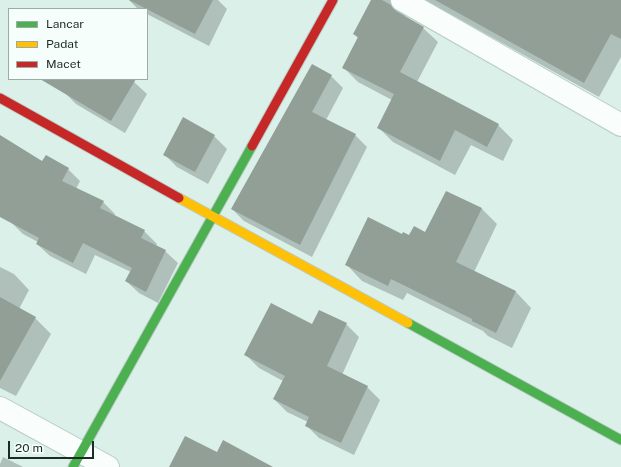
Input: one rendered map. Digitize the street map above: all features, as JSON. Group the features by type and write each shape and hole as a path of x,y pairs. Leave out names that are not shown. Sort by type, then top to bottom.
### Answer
{"street":[{"path":"77,459 333,0"},
{"path":"402,0 621,125"},
{"path":"0,98 621,440"},
{"path":"0,408 77,459 108,467"}],"building":[{"path":"129,0 213,0 195,34 148,10 148,8 145,8"},
{"path":"371,0 382,0 391,5 396,11 424,27 400,72 499,124 487,147 455,130 440,161 377,128 394,94 342,68 358,37 353,34"},
{"path":"435,0 621,0 621,39 611,34 584,83"},
{"path":"312,64 332,75 312,112 356,134 300,245 231,209"},
{"path":"42,80 135,80 111,121"},
{"path":"183,117 215,135 195,172 163,155"},
{"path":"0,135 42,161 46,155 69,168 62,181 104,201 100,208 145,230 141,238 166,250 146,292 125,281 132,268 83,243 73,263 36,244 39,238 0,217"},
{"path":"446,191 482,208 456,262 516,291 496,333 472,321 472,319 391,279 388,286 345,265 368,217 402,234 403,232 409,235 414,226 425,232"},
{"path":"0,297 36,317 0,381"},
{"path":"271,303 312,324 319,310 347,323 327,366 368,386 341,443 305,426 309,417 273,399 285,376 244,355"},
{"path":"185,436 217,452 223,440 273,467 169,467"}],"traffic: fast":[{"path":"73,467 252,146"},
{"path":"408,323 621,440"}],"traffic: slow":[{"path":"179,198 408,323"}],"traffic: jam":[{"path":"252,146 333,0"},
{"path":"0,98 179,198"}]}
